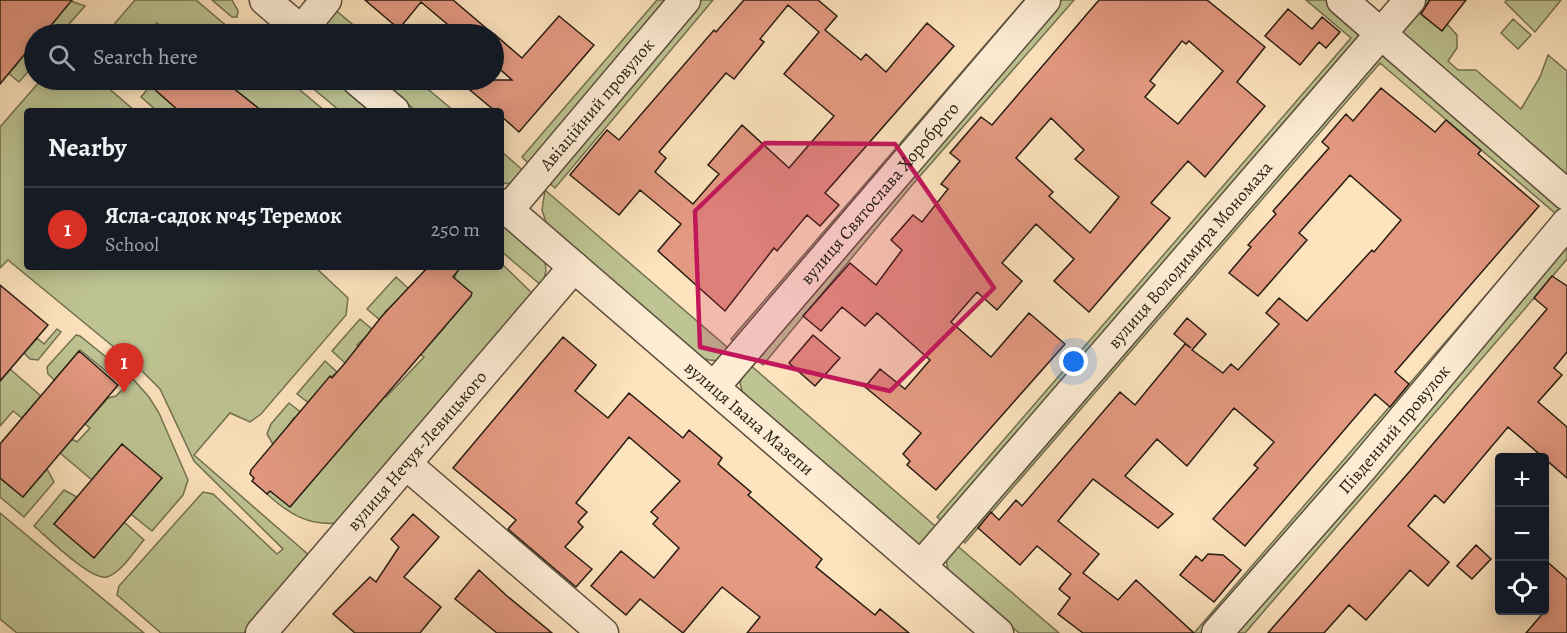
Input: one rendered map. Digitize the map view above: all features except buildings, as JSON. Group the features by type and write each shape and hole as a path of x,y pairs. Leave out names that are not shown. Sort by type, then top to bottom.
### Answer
{"street":[{"path":"266,0 293,24"},
{"path":"309,24 326,0"},
{"name":"Авіаційний провулок","path":"504,207 685,0"},
{"name":"вулиця Святослава Хороброго","path":"714,387 1045,0"},
{"path":"1342,0 1567,195"},
{"name":"вулиця Володимира Мономаха","path":"922,565 1410,0"},
{"path":"369,90 390,108"},
{"name":"вулиця Івана Мазепи","path":"504,207 922,565 998,633"},
{"name":"Південний провулок","path":"1218,633 1362,468 1567,223"},
{"name":"вулиця Нечуя-Левицького","path":"261,633 574,267"},
{"path":"406,464 603,633"}],"highlighted area":[{"path":"765,143 895,144 994,288 890,391 700,347 695,211"}],"green space":[{"path":"68,0 85,6 69,24 51,24"},
{"path":"135,0 196,0 224,24 115,24"},
{"path":"212,0 232,0 238,11 237,17 232,17"},
{"path":"657,0 676,0 532,167 522,157"},
{"path":"696,0 713,0 555,188 549,183"},
{"path":"1024,0 1035,0 738,346 731,339"},
{"path":"1056,0 1074,0 913,184 763,365 752,356"},
{"path":"1306,0 1330,0 1367,34 947,526 937,517 1351,38"},
{"path":"1418,0 1430,0 1420,13 1441,30 1447,24 1457,35 1457,48 1448,61 1458,70 1476,70 1521,109 1540,77 1548,55 1567,71 1567,186 1397,35"},
{"path":"1507,0 1561,0 1535,32 1505,2"},
{"path":"333,8 352,24 327,24"},
{"path":"1513,19 1531,35 1518,49 1501,33"},
{"path":"1380,50 1561,203 1563,211 1207,633 1194,633 1556,214 1380,63 965,543 958,537"},
{"path":"24,54 24,76 19,82 7,72 15,67"},
{"path":"32,90 111,90 132,108 24,108 24,270 318,270 348,298 346,315 261,414 250,422 230,413 194,455 310,556 244,633 161,633 117,595 119,586 203,492 213,494 277,554 283,549 194,461 160,389 138,367 8,260 0,268 0,127"},
{"path":"147,90 157,90 178,108 154,108 141,97"},
{"path":"235,90 300,90 321,108 256,108"},
{"path":"315,90 347,90 368,108 336,108"},
{"path":"392,90 429,90 450,108 413,108"},
{"path":"504,154 527,174 509,183 504,183"},
{"path":"545,190 734,353 719,360 701,358 547,225 542,210"},
{"path":"504,225 545,261 546,271 542,286 504,254"},
{"path":"1567,233 1567,259 1534,298 1245,633 1227,633"},
{"path":"504,266 534,295 339,523 318,523 291,513 267,494 270,491 291,506 384,396 386,397 424,357 420,354 444,328 456,273 452,270 504,270"},
{"path":"396,277 409,289 385,312 381,321 367,309"},
{"path":"360,319 373,330 357,345 359,347 345,363 332,351"},
{"path":"57,329 61,332 38,360 30,359 24,353 37,338 44,344"},
{"path":"76,335 126,373 118,381 80,350 54,380 48,374 47,367"},
{"path":"325,361 337,372 310,404 297,394"},
{"path":"748,363 942,532 926,545 916,543 743,395 740,383"},
{"path":"10,369 41,396 22,418 13,411 0,426 0,381"},
{"path":"133,379 159,413 188,480 183,495 152,531 131,514 122,444 92,480 60,453 72,439 77,442 90,428 85,424 108,398 116,396"},
{"path":"289,403 302,413 297,419 294,418 274,446 267,434 271,424"},
{"path":"47,469 54,482 24,517 0,497 0,478 23,497"},
{"path":"64,490 77,497 54,524 124,522 144,540 112,575 100,576 80,566 34,526"},
{"path":"0,513 144,633 17,633 0,619"},
{"path":"954,543 1059,633 1019,633 950,574 947,558"}],"place":[{"name":"Ясла-садок №45 Теремок","path":"124,393"}]}
